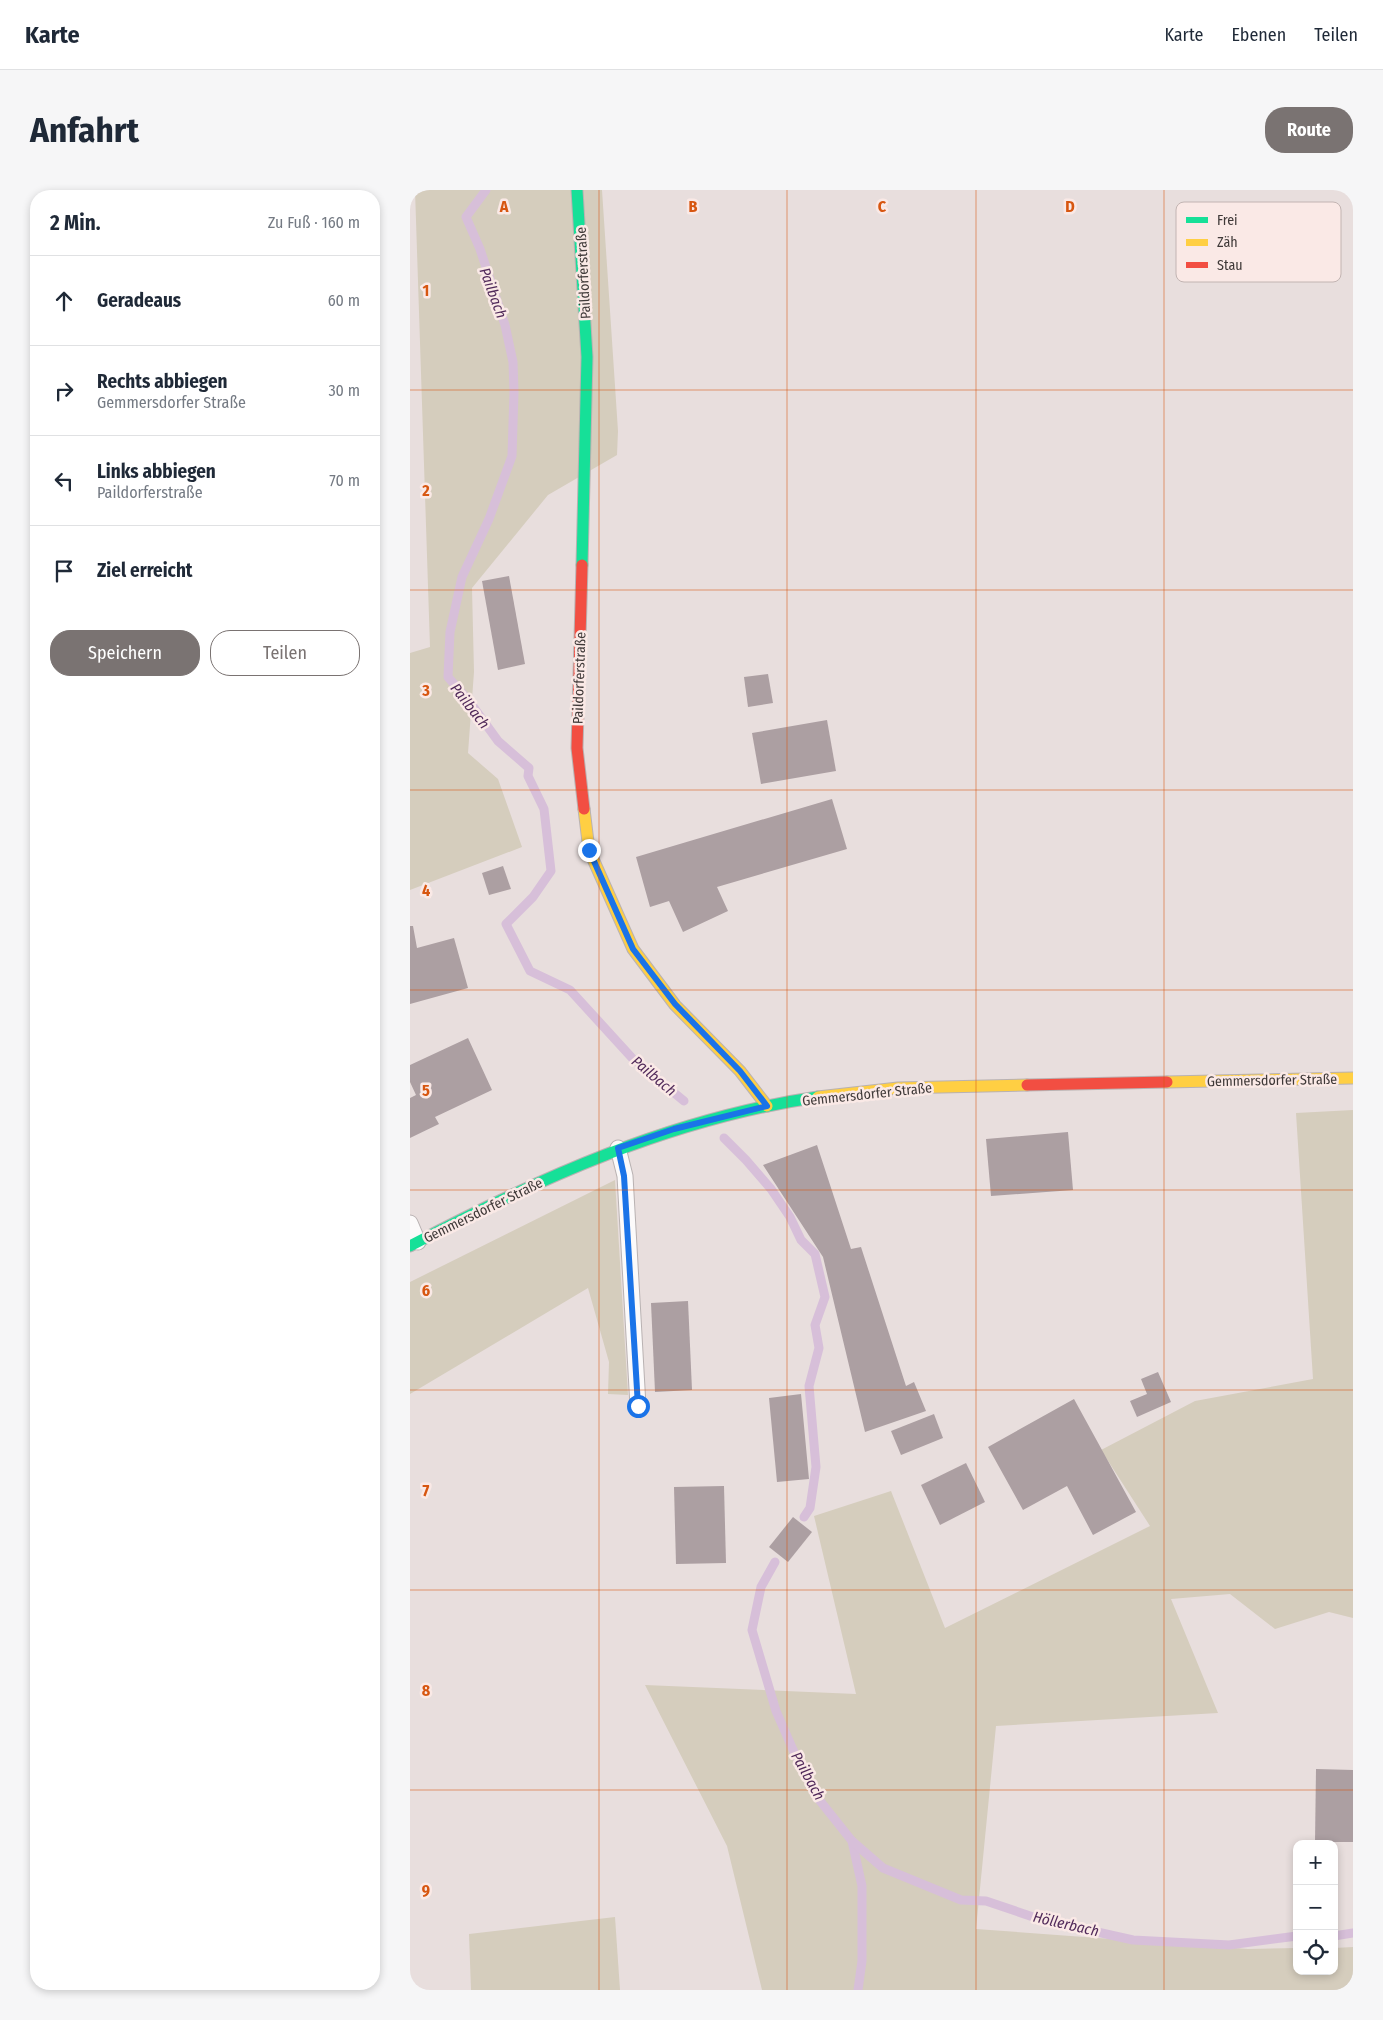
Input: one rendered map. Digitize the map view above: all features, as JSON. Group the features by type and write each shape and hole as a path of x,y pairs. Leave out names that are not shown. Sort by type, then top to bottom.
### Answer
{"street":[{"name":"Paildorferstraße","path":"577,190 587,357 577,748 589,850 633,949 675,1004 740,1071 767,1106"},
{"name":"Gemmersdorfer Straße","path":"414,1244 552,1176 618,1148 674,1129 767,1106 843,1094 898,1088 1353,1078"}],"lane":[{"path":"618,1148 624,1176 638,1406"},
{"path":"410,1222 414,1244"}],"shaded area":[{"path":"415,190 602,190 618,431 617,455 548,495 472,588 474,672 468,753 498,779 522,847 410,890 410,653 430,647"},
{"path":"1353,1110 1353,1618 1329,1612 1275,1629 1230,1594 1171,1599 1218,1713 996,1726 976,1929 1248,1949 1293,1948 1293,1975 1338,1975 1338,1948 1353,1947 1353,1990 762,1990 727,1846 645,1685 856,1694 814,1516 891,1491 945,1628 1150,1526 1101,1450 1195,1401 1313,1379 1296,1113"},
{"path":"615,1180 628,1395 608,1394 609,1362 588,1288 410,1394 410,1282"},
{"path":"615,1917 620,1990 471,1990 469,1934"}],"building":[{"path":"509,576 525,664 498,670 482,581"},
{"path":"768,674 773,703 748,707 744,677"},
{"path":"827,720 836,771 761,784 752,733"},
{"path":"832,799 847,849 717,887 728,911 683,932 669,901 650,907 636,857"},
{"path":"503,866 511,889 489,895 482,873"},
{"path":"410,926 413,926 417,948 454,938 468,988 410,1004"},
{"path":"468,1038 492,1090 435,1117 439,1124 410,1138 410,1098 416,1095 410,1082 410,1065"},
{"path":"1068,1132 1073,1190 991,1196 986,1139"},
{"path":"817,1145 851,1249 861,1247 906,1386 914,1382 926,1411 865,1432 823,1257 763,1165"},
{"path":"688,1301 692,1390 655,1392 651,1303"},
{"path":"1158,1372 1171,1402 1137,1417 1130,1401 1147,1394 1141,1379"},
{"path":"801,1394 809,1479 777,1482 769,1398"},
{"path":"1074,1399 1136,1512 1093,1535 1067,1486 1023,1510 988,1447"},
{"path":"934,1414 943,1438 901,1455 891,1431"},
{"path":"966,1463 985,1502 940,1525 921,1485"},
{"path":"724,1486 726,1563 676,1564 674,1487"},
{"path":"793,1517 812,1532 788,1562 769,1547"},
{"path":"1316,1769 1353,1770 1353,1842 1315,1840"}],"waterway":[{"name":"Pailbach","path":"486,190 466,217 480,249 505,325 513,362 512,456 489,519 462,577 450,632 448,677 469,701 498,741 529,768 528,776 544,809 551,871 533,897 506,924 530,971 570,990 633,1059 684,1101"},
{"name":"Pailbach","path":"724,1138 771,1189 790,1217 801,1240 815,1254 825,1297 815,1325 819,1348 809,1386 816,1467 810,1508 804,1517"},
{"name":"Pailbach","path":"775,1562 761,1587 752,1630 776,1711 794,1752 817,1797 852,1841 862,1886 862,1961 858,1990"},
{"name":"Höllerbach","path":"852,1841 883,1868 961,1900 986,1901 1039,1919 1133,1940 1229,1945 1293,1937"},
{"name":"Höllerbach","path":"1338,1935 1353,1933"}],"traffic: fast":[{"path":"577,190 587,357 582,565"},
{"path":"410,1246 508,1197 608,1154 659,1135 764,1107 818,1097"}],"traffic: slow":[{"path":"584,809 589,850 633,949 675,1005 740,1071 767,1106"},
{"path":"1167,1082 1353,1078"},
{"path":"818,1097 898,1088 1027,1085"}],"traffic: jam":[{"path":"582,565 577,748 584,809"},
{"path":"1027,1085 1167,1082"}],"route":[{"path":"589,850 633,949 675,1004 740,1071 767,1106 674,1129 618,1148 624,1176 638,1406"}]}
